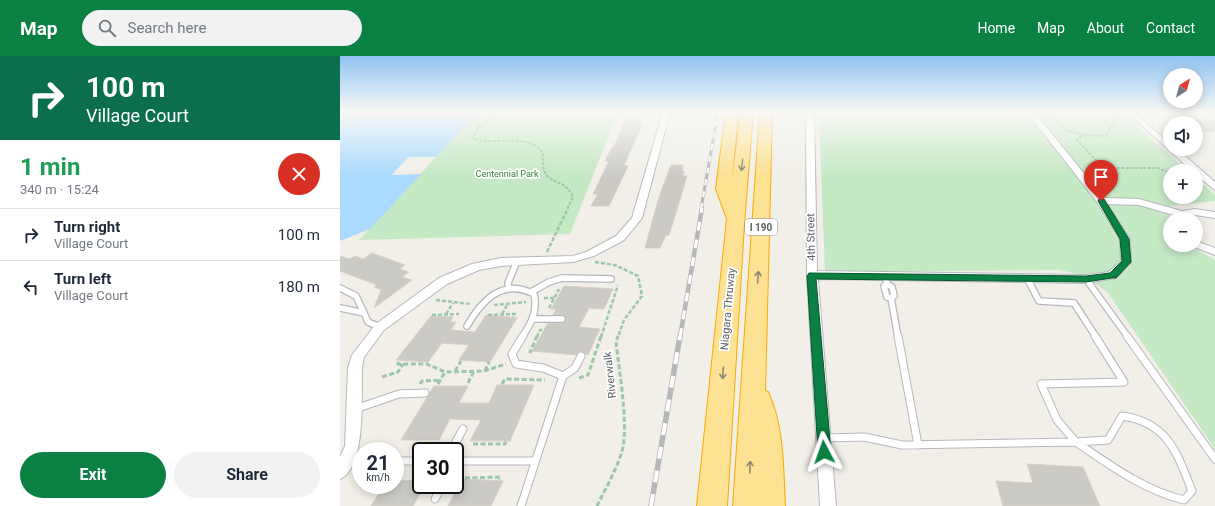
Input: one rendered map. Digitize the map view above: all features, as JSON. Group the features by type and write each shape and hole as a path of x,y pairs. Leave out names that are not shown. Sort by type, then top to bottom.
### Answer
{"highway":[{"path":"730,133 724,189 735,224"},
{"name":"Niagara Thruway","path":"712,506 735,224 745,133"},
{"name":"I 190","path":"748,506 753,370 765,133"},
{"path":"765,137 766,133"},
{"path":"753,370 769,446 770,506"}],"street":[{"path":"349,464 352,446 355,368 358,355 380,327 443,282 476,267 517,261 572,259 603,248 629,229 636,218 661,133"},
{"name":"4th Street","path":"810,133 812,276 828,506"},
{"path":"812,276 887,280 1027,278 1086,279 1112,275 1126,262 1125,239 1101,201 1047,133"},
{"path":"1154,133 1163,141"},
{"path":"1180,156 1215,187"},
{"path":"1101,201 1139,202 1166,212"},
{"path":"1203,213 1215,215"},
{"path":"1203,247 1215,252"}],"lane":[{"path":"509,289 508,283 517,261"},
{"path":"531,292 549,282 562,278 612,279"},
{"path":"823,438 864,437 902,445 1076,442 1108,440 1122,416 1136,416 1153,424 1164,436 1180,460 1192,490 1184,500 1164,495 1121,473 1076,442 1057,420 1041,384 1124,382 1074,303 1039,301 1027,278"},
{"path":"1086,279 1215,460"},
{"path":"887,280 884,286 887,297 891,298 918,445"},
{"path":"340,288 349,291 360,299 368,322 380,327"},
{"path":"467,326 483,302 494,295 509,289 520,288 531,292 534,294 537,303 532,319 513,352 513,359 516,364 543,368 563,376"},
{"path":"340,308 364,313"},
{"path":"340,313 347,309"},
{"path":"532,319 562,319"},
{"path":"521,506 534,461 563,376 575,368 581,356"},
{"path":"354,409 399,394 425,393"},
{"path":"456,442 463,429"},
{"path":"464,461 534,461"},
{"path":"436,499 438,494"}],"path":[{"path":"474,133 472,138 479,141 519,142 537,146 543,154 542,168 544,173 549,178 569,188 572,192 572,196 545,255"},
{"path":"1077,133 1084,135 1106,136 1108,133"},
{"path":"1084,135 1077,140 1103,168 1103,174 1099,177 1092,178"},
{"path":"1103,168 1158,168 1163,170"},
{"name":"Riverwalk","path":"591,262 615,265 638,276 642,296 624,320 616,342 624,423 623,446 614,472 597,506"},
{"path":"592,361 615,289 620,280"},
{"path":"551,308 549,308 558,289"},
{"path":"544,298 554,298"},
{"path":"432,299 474,305"},
{"path":"493,305 507,305 530,301"},
{"path":"446,314 454,303"},
{"path":"502,314 507,305"},
{"path":"432,315 459,314 457,316"},
{"path":"488,315 514,314 513,317"},
{"path":"532,351 530,352 540,330 543,330"},
{"path":"455,372 461,361"},
{"path":"484,372 489,362"},
{"path":"382,377 398,372 401,363 427,363 446,372 484,372 507,364"},
{"path":"438,384 446,372"},
{"path":"468,383 474,372"},
{"path":"502,384 505,379 542,380"},
{"path":"422,381 441,380"},
{"path":"532,384 534,380"},
{"path":"474,443 473,444 505,444 506,442"},
{"path":"486,448 488,444"},
{"path":"483,477 485,472"},
{"path":"465,478 500,477 499,480"}],"green space":[{"name":"Centennial Park","path":"458,133 610,133 570,234 359,240"},
{"path":"820,133 1144,133 1163,149 1163,156 1171,156 1180,164 1163,164 1163,204 1188,204 1170,206 1170,212 1163,212 1163,252 1201,252 1215,260 1215,449 1108,293 1085,276 1060,270 825,272"},
{"path":"1203,184 1215,195 1215,201 1203,202"}],"water":[{"path":"340,133 458,133 436,157 409,157 391,175 421,174 370,229 340,241"}],"building":[{"path":"620,133 638,133 624,165 628,166 609,206 591,206 598,194 593,194 609,161 605,161 612,147 614,147"},
{"path":"671,165 683,165 683,176 687,176 675,216 669,235 666,235 660,248 645,248 659,197"},
{"path":"372,253 405,265 400,269 409,272 402,277 412,280 374,308 381,290 374,287 377,285 340,271 340,256 350,259 355,256 363,259"},
{"path":"564,286 613,289 604,309 589,308 579,327 600,329 588,355 581,351 576,355 532,351 548,323 562,323 566,321 564,315 553,315 556,309 551,309"},
{"path":"486,315 517,318 490,362 459,360 469,345 442,343 428,362 396,360 431,316 453,317 450,322 456,322 451,330 475,332"},
{"path":"497,385 534,385 510,441 470,441 481,420 450,419 439,440 401,440 434,386 468,386 459,403 489,403"},
{"path":"1027,464 1083,467 1100,506 1003,506 996,481 1033,483"},
{"path":"464,479 503,481 491,506 448,506 454,494 464,494"},
{"path":"404,480 412,481 412,494 420,494 413,506 371,506 378,494 404,494"}],"railway":[{"path":"701,209 714,133"},
{"path":"680,337 702,208"},
{"path":"651,506 680,336"}],"route":[{"path":"824,452 812,276 1086,279 1112,275 1126,262 1125,239 1101,201"}]}
